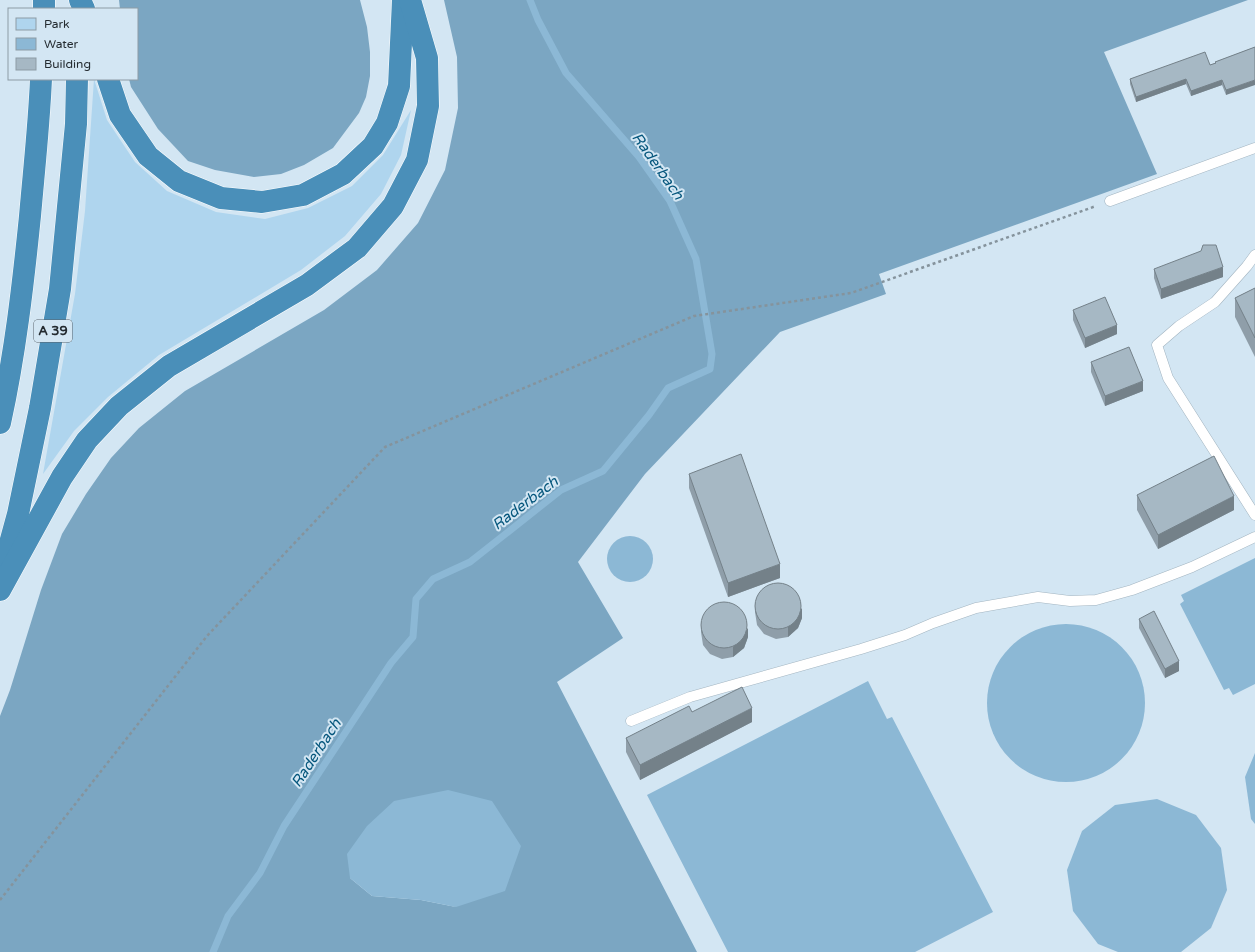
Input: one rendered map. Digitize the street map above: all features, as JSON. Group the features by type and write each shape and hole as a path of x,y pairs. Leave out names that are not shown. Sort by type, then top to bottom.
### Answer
{"highway":[{"path":"108,80 120,115 148,156 179,181 221,198 262,202 303,195 343,174 373,146 387,123 399,86 403,0"},
{"path":"0,590 62,477 87,440 119,406 168,366 314,280 356,248 393,206 417,160 428,106 427,58 410,0"},
{"name":"A 39","path":"0,423 8,389 24,283 39,121 41,80"},
{"name":"A 39","path":"0,578 20,506 40,408 60,289 76,124 77,80"}],"lane":[{"path":"1110,201 1255,148"},
{"path":"1255,255 1215,302 1179,326 1157,345 1168,378 1255,515"},
{"path":"631,721 690,697 861,650 976,608 1038,597 1070,601 1096,600 1132,590 1192,567 1255,537"}],"path":[{"path":"0,900 208,636 385,447 694,316 716,314 851,293 1110,201"}],"green space":[{"path":"94,80 107,120 135,162 167,191 216,212 265,219 308,208 352,186 383,155 411,110 401,155 381,194 345,236 301,270 159,355 108,397 74,431 43,474 75,294 85,211"}],"shaded area":[{"path":"119,0 360,0 367,27 370,52 370,76 366,97 359,113 333,148 304,165 281,174 254,177 215,170 188,161 158,129 131,87 129,80 138,80 138,8 120,8"},
{"path":"444,0 1248,0 1104,52 1157,174 879,274 886,294 780,332 645,474 578,562 623,638 557,682 697,952 0,952 0,716 10,690 41,590 62,534 86,494 111,458 139,428 185,391 324,310 377,270 418,223 445,170 458,108 457,57","holes":["350,878 456,907 421,900 372,896"]}],"water":[{"path":"630,536 643,540 649,546 653,559 649,572 643,578 630,582 617,578 611,572 607,559 611,546 617,540"},
{"path":"1255,558 1255,684 1233,695 1229,688 1224,690 1180,604 1184,601 1181,595"},
{"path":"1058,624 1074,624 1089,627 1103,633 1122,647 1132,659 1142,680 1145,703 1142,726 1132,747 1122,759 1110,769 1089,779 1074,782 1058,782 1043,779 1022,769 1010,759 1000,747 990,726 987,711 987,695 990,680 1000,659 1010,647 1022,637 1043,627"},
{"path":"868,681 887,719 892,717 993,912 915,952 728,952 647,795"},
{"path":"1255,753 1255,824 1251,819 1245,777"},
{"path":"448,790 492,801 521,846 505,891 456,907 421,900 372,896 350,878 347,854 367,826 394,801"},
{"path":"1157,799 1196,815 1221,848 1227,890 1211,928 1181,952 1118,952 1098,944 1073,911 1067,870 1082,831 1115,805"}],"building":[{"path":"1255,47 1255,80 1226,90 1222,80 1191,91 1186,79 1136,97 1130,79 1205,52 1210,65"},
{"path":"1203,245 1216,245 1223,267 1161,289 1154,269 1201,251"},
{"path":"1255,288 1255,338 1235,298"},
{"path":"1105,297 1117,325 1085,338 1073,310"},
{"path":"1129,347 1143,381 1105,396 1091,362"},
{"path":"741,454 780,564 728,583 689,474"},
{"path":"1214,456 1234,496 1158,535 1137,495"},
{"path":"778,583 791,587 797,593 801,606 797,619 791,625 778,629 765,625 759,619 755,606 759,593 765,587"},
{"path":"720,602 728,602 737,606 743,612 747,625 743,638 737,644 728,648 720,648 711,644 705,638 701,629 701,621 705,612 711,606"},
{"path":"1154,611 1179,661 1165,669 1139,619"},
{"path":"742,687 752,708 640,765 626,738 689,706 692,712"}],"waterway":[{"name":"Raderbach","path":"213,952 228,916 260,873 284,826 391,663 413,637 416,599 433,579 470,562 561,490 603,471 649,415 668,388 710,369 712,354 696,259 670,201 639,157 566,73 538,20 530,0"}]}
